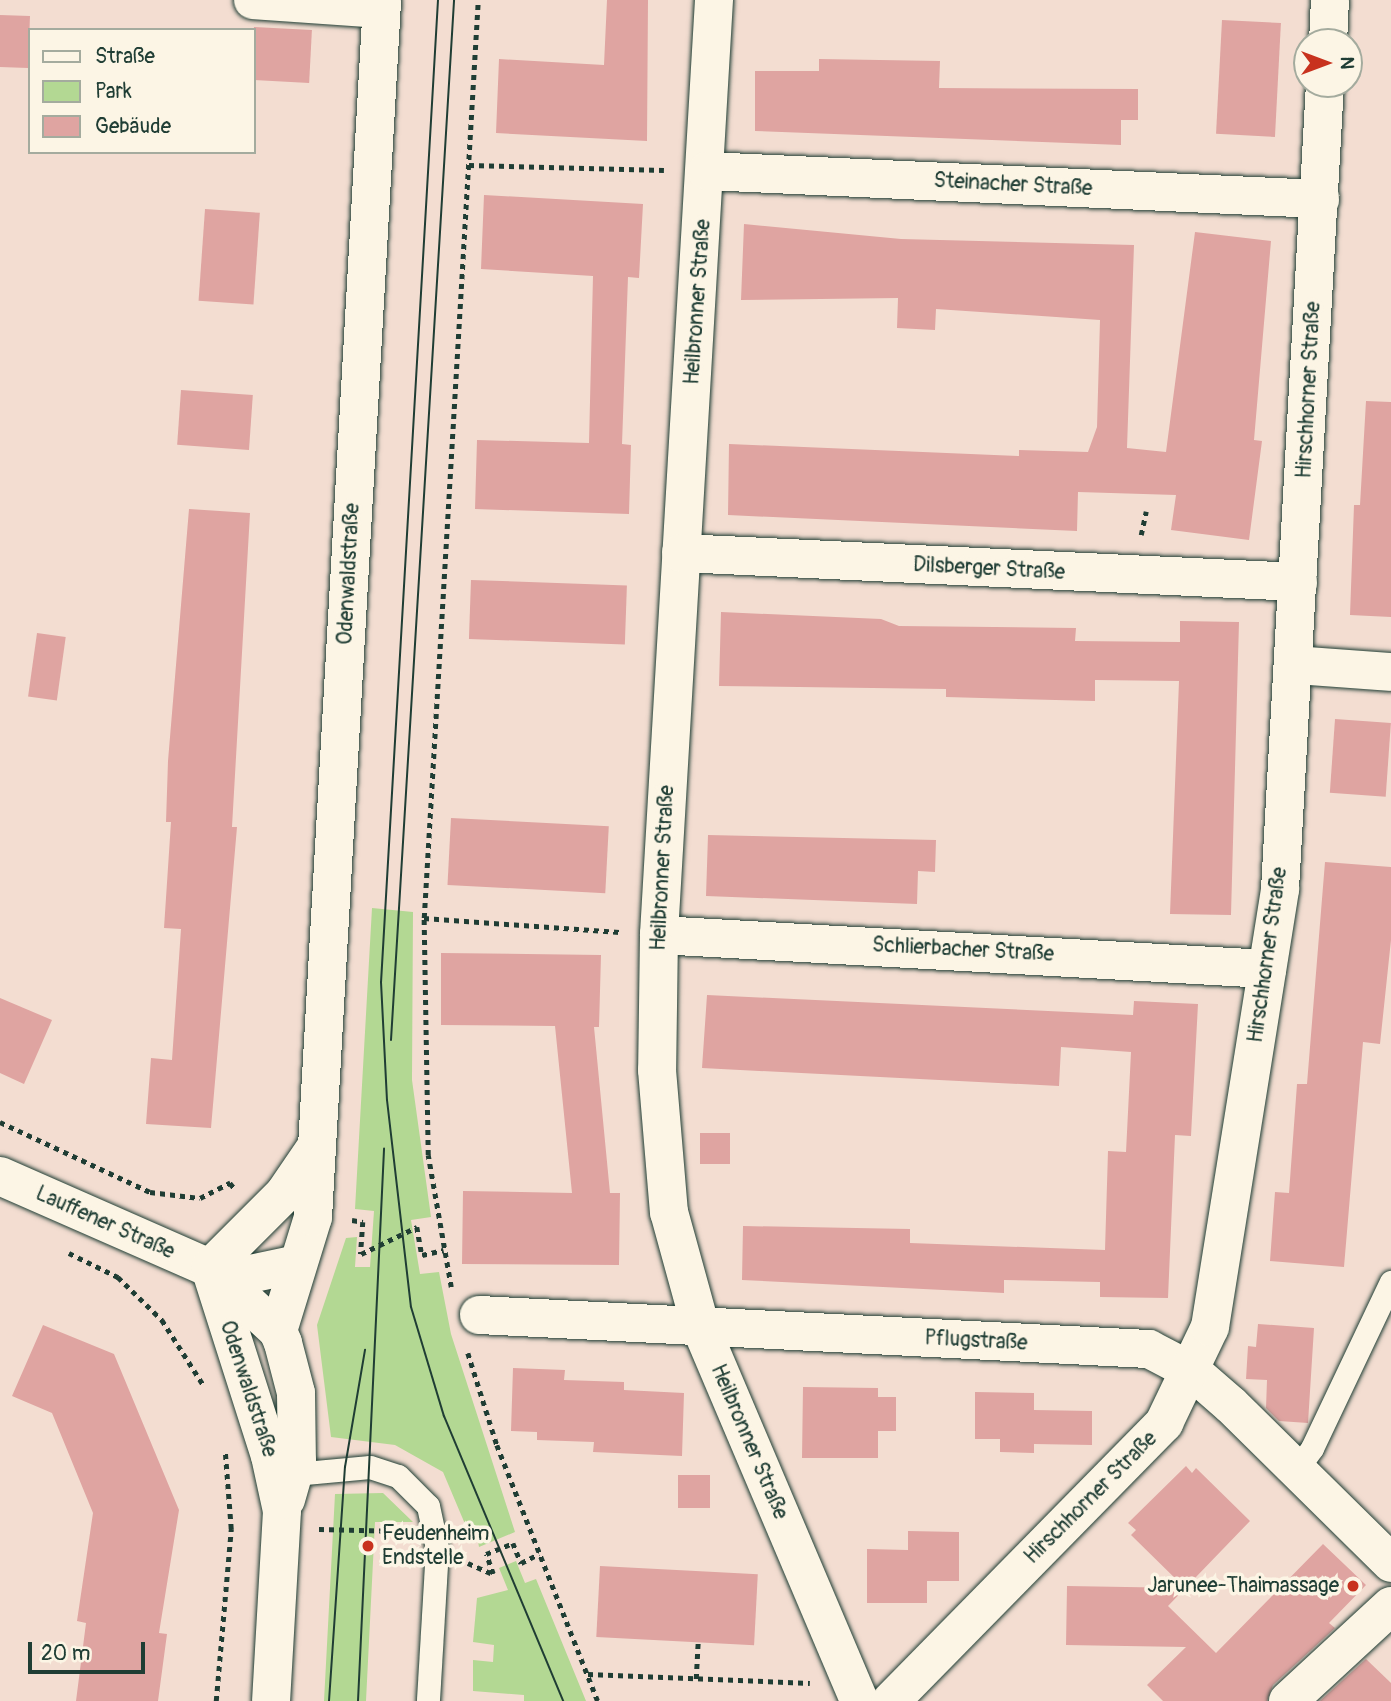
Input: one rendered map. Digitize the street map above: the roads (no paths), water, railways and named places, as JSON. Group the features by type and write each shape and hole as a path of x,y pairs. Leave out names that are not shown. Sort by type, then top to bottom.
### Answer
{"street":[{"path":"253,0 382,5"},
{"name":"Heilbronner Straße","path":"714,0 707,171 659,935 657,1070 669,1212 701,1328 856,1693"},
{"path":"1329,28 1330,0"},
{"name":"Odenwaldstraße","path":"278,1331 313,1217 382,5"},
{"name":"Hirschhorner Straße","path":"891,1701 1164,1423 1193,1372 1210,1327 1280,889 1295,665 1324,98"},
{"name":"Steinacher Straße","path":"707,171 1320,199"},
{"name":"Dilsberger Straße","path":"681,553 1298,582"},
{"path":"1295,665 1391,673"},
{"name":"Schlierbacher Straße","path":"659,935 1267,969"},
{"path":"210,1268 284,1194 316,1147"},
{"name":"Lauffener Straße","path":"0,1176 210,1268"},
{"path":"210,1268 250,1274 297,1264"},
{"name":"Odenwaldstraße","path":"210,1268 278,1331 296,1394 294,1474 282,1511 271,1701"},
{"name":"Odenwaldstraße","path":"210,1268 270,1456 282,1511"},
{"name":"Pflugstraße","path":"466,1318 1149,1349 1193,1372 1299,1466 1391,1563"},
{"path":"1289,1701 1391,1606"}],"lane":[{"path":"1299,1466 1312,1448 1391,1282"},
{"name":"Odenwaldstraße","path":"294,1474 370,1467 398,1476 428,1506 437,1548 428,1701"}],"tram line":[{"path":"438,0 381,982 387,1100 411,1307 444,1416 563,1701"},
{"path":"391,1040 454,0"},
{"path":"358,1701 384,1149"},
{"path":"329,1701 345,1467 365,1350"}],"place":[{"name":"Feudenheim Endstelle","path":"368,1546"},
{"name":"Jarunee-Thaimassage","path":"1353,1586"}]}
